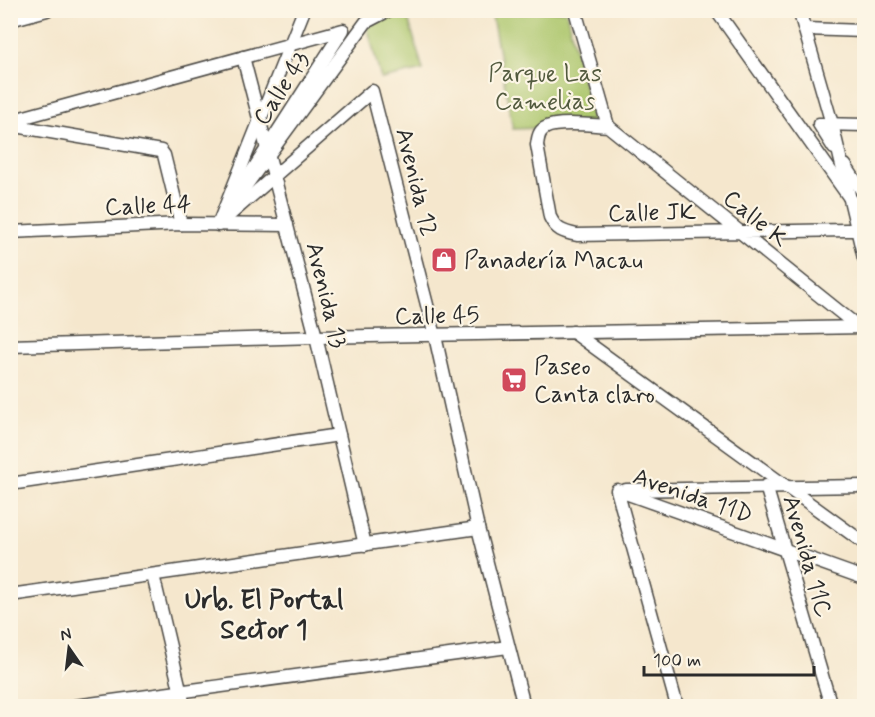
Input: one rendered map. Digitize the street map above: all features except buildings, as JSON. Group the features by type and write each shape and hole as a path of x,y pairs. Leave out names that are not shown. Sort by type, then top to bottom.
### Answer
{"street":[{"path":"10,20 47,10"},
{"path":"218,225 304,10"},
{"name":"Calle 43","path":"218,225 366,22 389,10"},
{"path":"575,10 608,126"},
{"path":"716,10 864,218"},
{"path":"799,10 861,230 864,258"},
{"path":"805,29 864,31"},
{"name":"Calle 43","path":"10,123 343,30 218,225"},
{"name":"Avenida 13","path":"243,57 316,337 365,545"},
{"name":"Avenida 12","path":"218,225 372,91 435,336 478,528 524,706"},
{"path":"10,123 161,152 164,155 182,224"},
{"path":"864,124 819,124 864,194"},
{"name":"Calle JK","path":"608,126 554,125 544,128 538,135 537,146 550,217 555,227 564,233 577,235 861,230"},
{"name":"Calle K","path":"608,126 864,332"},
{"name":"Calle 44","path":"10,232 182,224 287,225"},
{"name":"Calle 45","path":"11,351 316,337 864,327"},
{"name":"Avenida 11D","path":"573,332 864,543"},
{"path":"10,484 339,435"},
{"name":"Avenida 11C","path":"766,486 831,706"},
{"path":"617,490 864,486"},
{"name":"Avenida 11D","path":"617,490 864,578"},
{"name":"Avenida 11D","path":"617,490 677,706"},
{"path":"10,595 478,528"},
{"path":"153,575 184,706"},
{"path":"75,706 508,647"}],"green space":[{"path":"406,11 423,70 381,79 367,26"},
{"name":"Parque Las Camelias","path":"491,11 566,11 594,126 513,129"}],"place":[{"name":"Panadería Macau","path":"444,260"},
{"name":"Paseo Canta claro","path":"514,380"}],"district":[{"name":"Urb. El Portal Sector 1","path":"264,614"}]}
